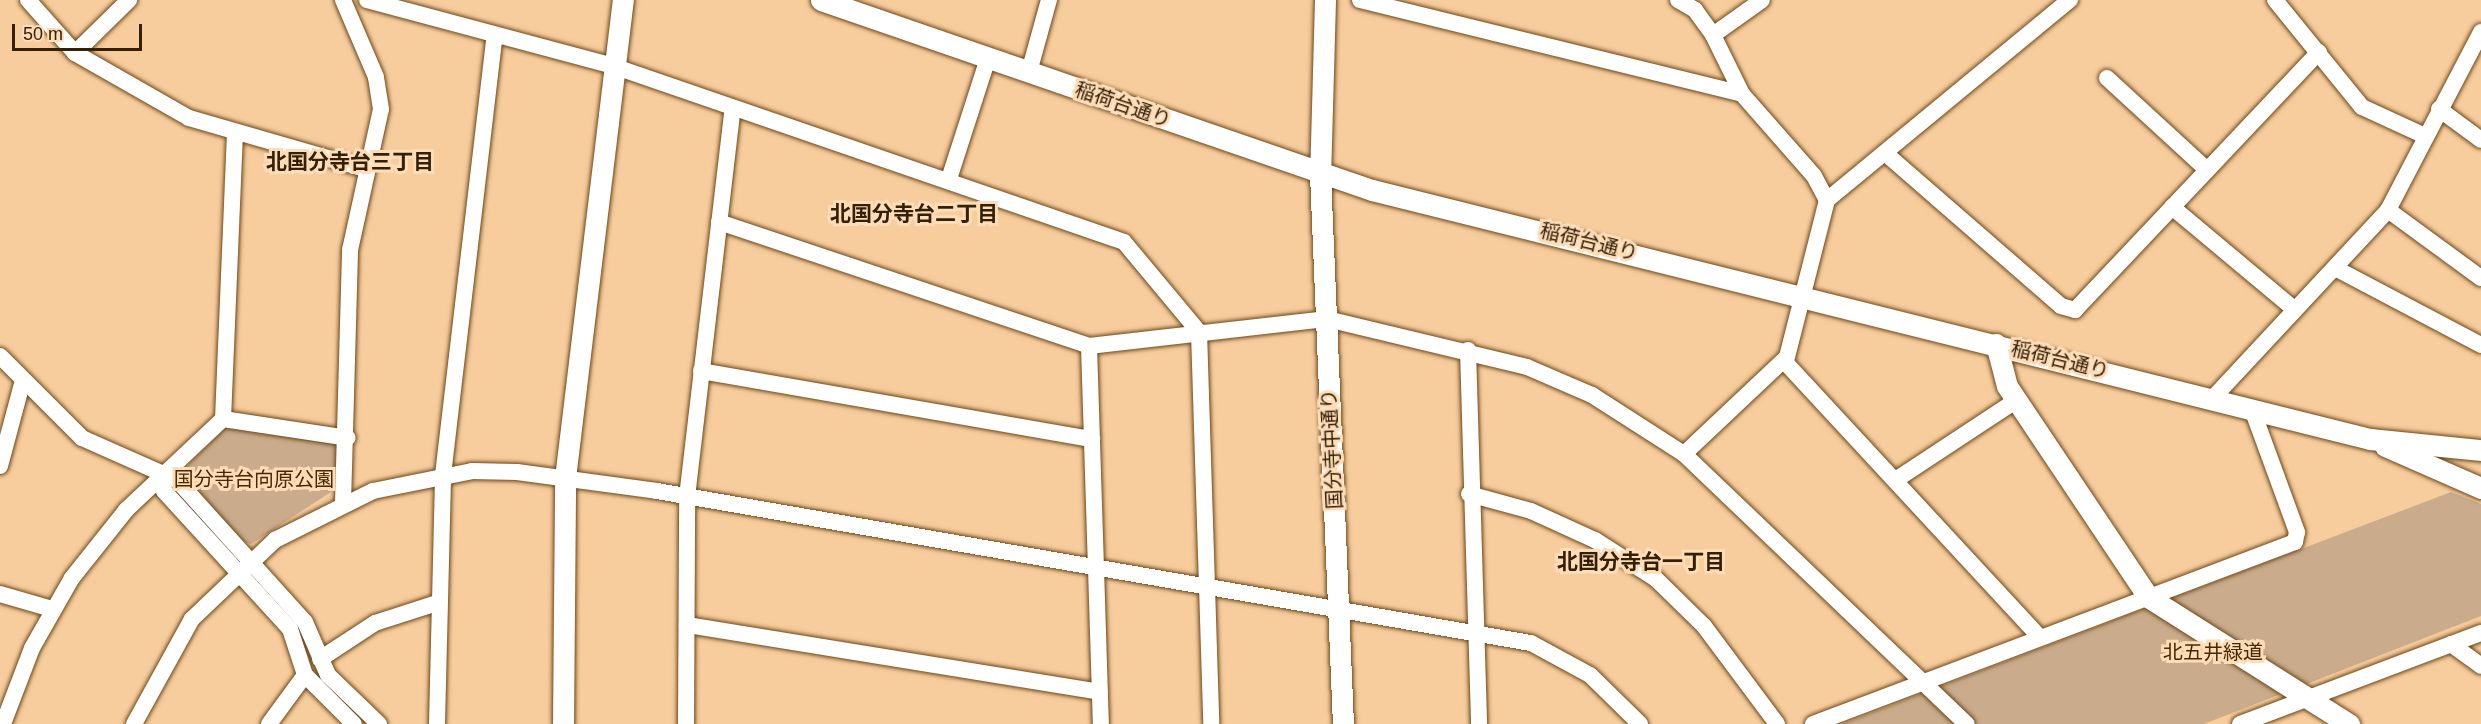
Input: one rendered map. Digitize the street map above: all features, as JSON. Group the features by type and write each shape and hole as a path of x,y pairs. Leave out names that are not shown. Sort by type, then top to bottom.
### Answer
{"street":[{"path":"28,0 75,53 189,118 366,169"},
{"path":"75,53 129,0"},
{"path":"343,503 348,438 350,250 381,109 376,77 344,0"},
{"path":"367,0 614,66 949,179 1124,242 1199,332 1210,584 1211,724"},
{"path":"563,724 566,478 623,0"},
{"name":"稲荷台通り","path":"821,0 1320,174 2370,439 2481,450"},
{"path":"1029,72 1049,0"},
{"name":"国分寺中通り","path":"1325,0 1320,174 1343,724"},
{"path":"1360,0 1391,5 1742,94"},
{"path":"1678,0 1695,10 1713,35 1742,94 1814,176 1827,200"},
{"path":"1713,35 1762,0"},
{"path":"1684,454 1784,360 1804,295 1827,200 2070,0"},
{"path":"2275,0 2362,107 2385,122 2423,135"},
{"path":"2212,399 2388,210 2423,135 2481,32"},
{"path":"438,724 443,475 495,35"},
{"path":"1885,153 2061,306 2075,310 2319,52"},
{"path":"949,179 988,58"},
{"path":"2107,78 2207,170"},
{"path":"686,724 687,497 733,108"},
{"path":"2439,109 2481,140"},
{"path":"3,724 52,609 97,544 162,474 223,419 235,133"},
{"path":"2172,207 2295,310"},
{"path":"2388,210 2481,278"},
{"path":"719,222 1089,346 1327,319 1468,350 1592,394 1684,454 1967,724"},
{"path":"2335,268 2481,345"},
{"path":"1996,344 2007,386 2148,597 2349,724"},
{"path":"1089,346 1101,724"},
{"path":"1468,350 1469,494 1479,724"},
{"path":"0,356 82,438 177,480 306,622 328,675 379,724"},
{"path":"1784,360 1897,479 2040,637"},
{"path":"701,371 1092,439"},
{"path":"0,466 23,380"},
{"path":"1897,479 2017,400"},
{"path":"1813,724 1926,684 2040,637 2295,542 2297,532 2252,409"},
{"path":"223,419 348,438"},
{"name":"稲荷台通り","path":"2370,439 2481,488"},
{"path":"134,724 173,646 251,559 343,503 406,480 443,475 517,472 687,497 1210,584 1531,643 1590,675 1640,724"},
{"path":"162,474 164,491 290,629 305,675 354,724"},
{"path":"1469,494 1542,516 1595,540 1656,579 1704,626 1777,724"},
{"path":"0,594 52,609"},
{"path":"320,659 375,623 440,602"},
{"path":"687,625 1100,692"},
{"path":"2240,724 2481,633"},
{"path":"2451,644 2481,666"},
{"path":"269,724 305,675"}],"green space":[{"name":"国分寺台向原公園","path":"226,427 332,441 337,446 334,490 251,544 243,541 179,474"},
{"name":"北五井緑道","path":"2451,492 2481,504 2481,616 2204,724 1842,724"}],"district":[{"name":"北国分寺台三丁目","path":"350,162"},
{"name":"北国分寺台二丁目","path":"914,214"},
{"name":"北国分寺台一丁目","path":"1641,562"}]}
